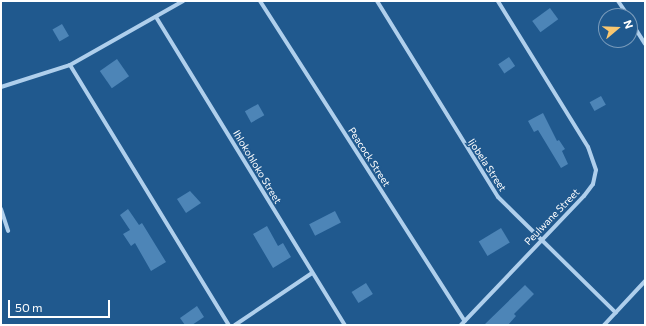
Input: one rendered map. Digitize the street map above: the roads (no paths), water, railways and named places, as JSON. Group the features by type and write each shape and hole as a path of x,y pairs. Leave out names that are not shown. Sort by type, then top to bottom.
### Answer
{"street":[{"path":"1,87 70,65 183,1"},
{"name":"Peacock Street","path":"260,1 465,321"},
{"name":"Ijobela Street","path":"377,1 486,181 510,211 616,313"},
{"name":"Peulwane Street","path":"461,325 584,196 593,184 596,170 588,147 498,1"},
{"name":"Ihlokohloko Street","path":"156,17 345,325"},
{"path":"638,33 645,44"},
{"path":"70,65 229,325"},
{"path":"1,209 8,231"},
{"path":"235,325 312,273"},
{"path":"604,325 645,281"}]}
